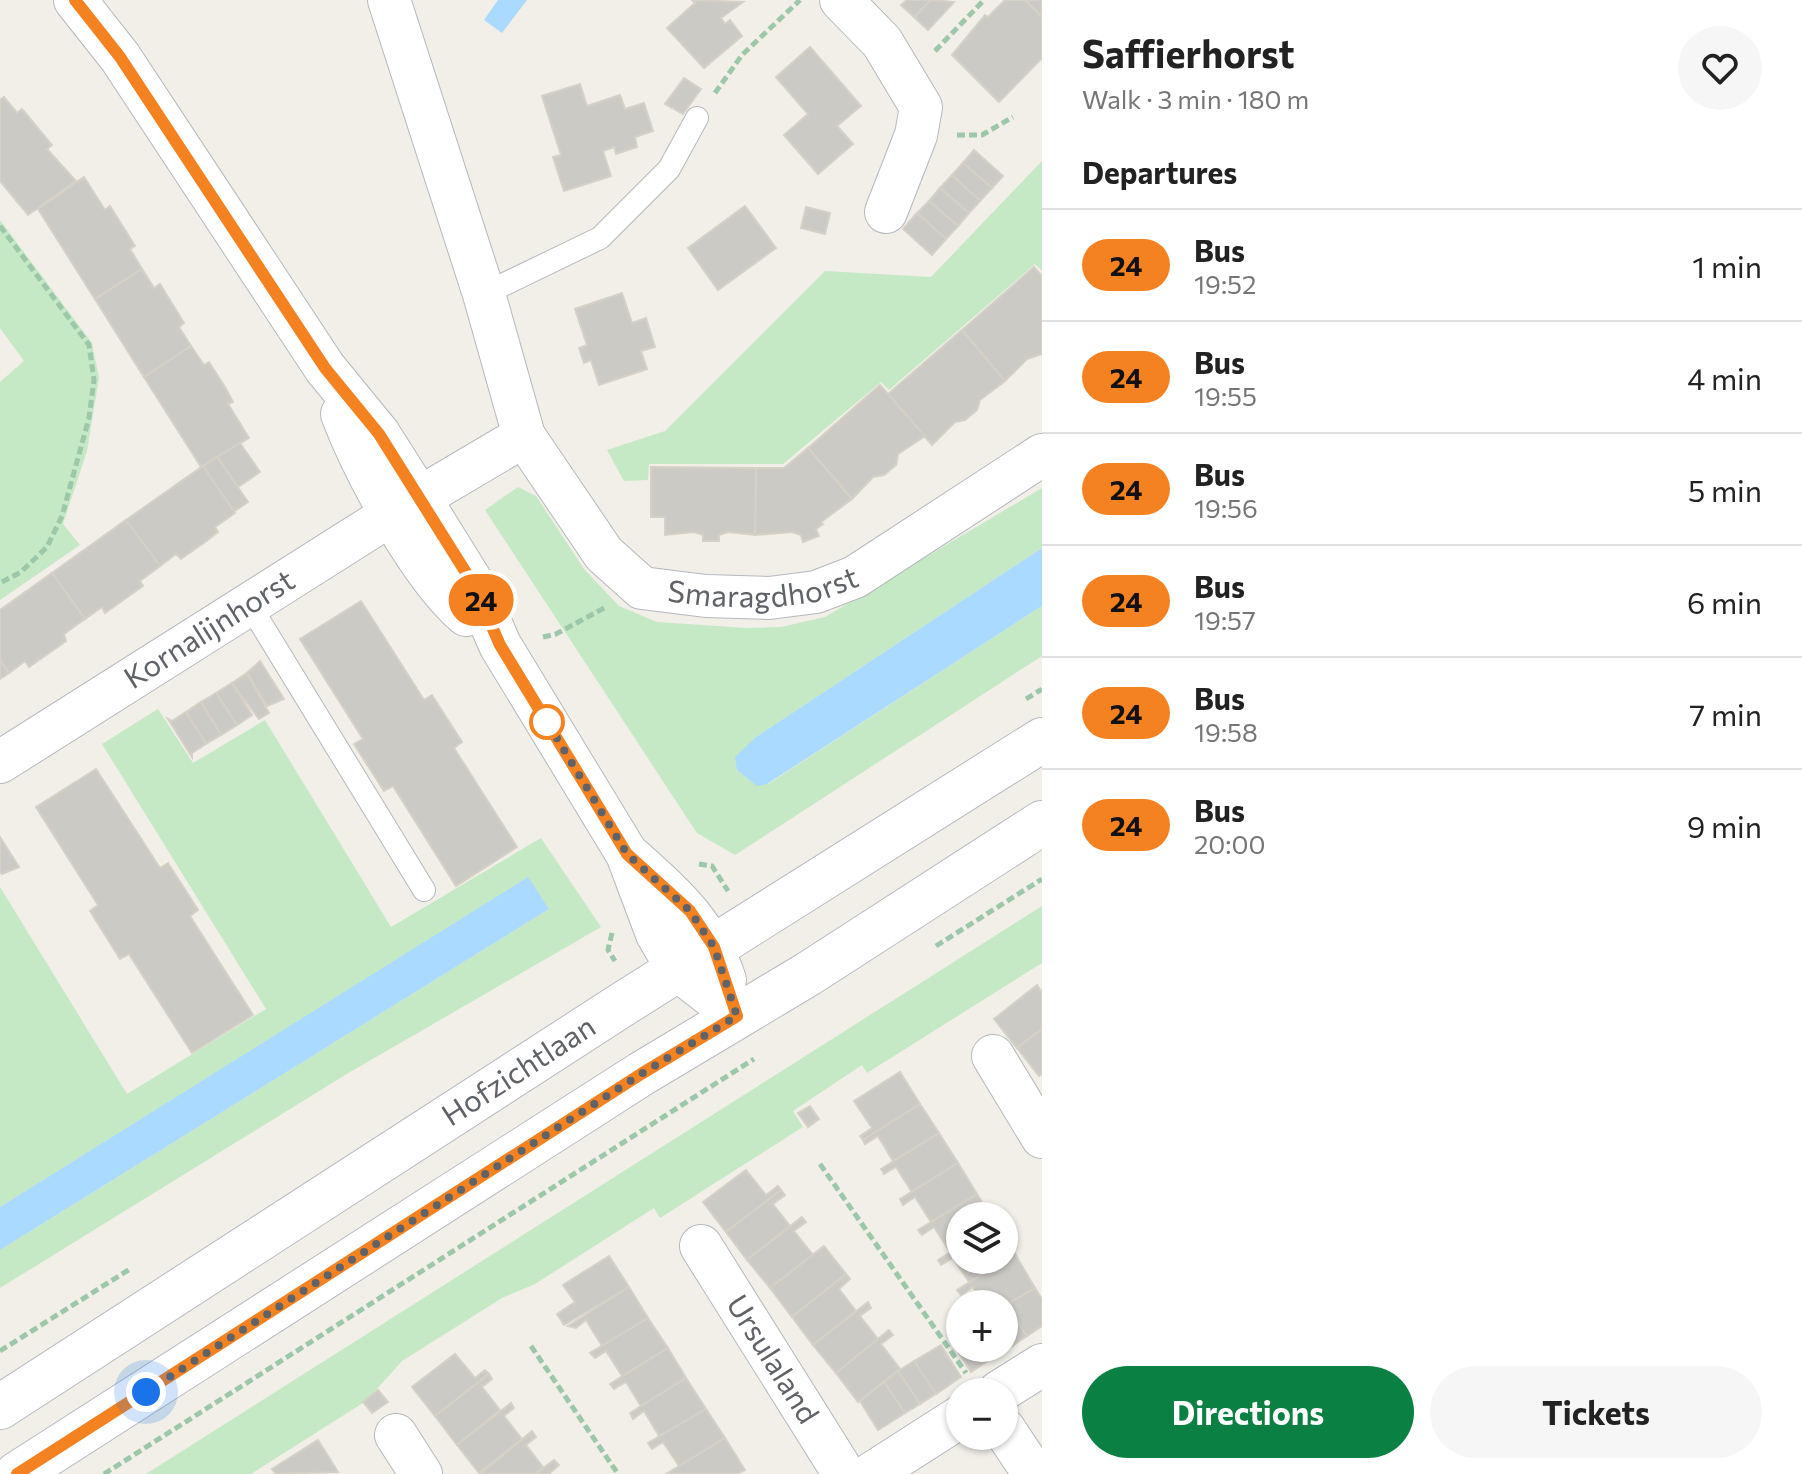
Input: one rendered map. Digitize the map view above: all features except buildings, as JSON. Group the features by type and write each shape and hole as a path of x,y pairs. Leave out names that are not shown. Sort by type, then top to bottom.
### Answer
{"main road":[{"name":"Hofzichtlaan","path":"0,1407 678,970 1042,740"},
{"path":"17,1474 641,1074 1042,823"}],"street":[{"path":"75,0 120,57 325,368 356,449 406,506 452,602 500,645 627,854 657,934 678,970 737,1016"},
{"name":"Smaragdhorst","path":"389,0 484,294 524,436 604,554 642,588 706,596 769,598 816,592 855,577 1042,455"},
{"path":"841,0 882,42 921,107 916,135 886,212"},
{"name":"Kornalijnhorst","path":"0,762 406,506 524,436"},
{"path":"627,854 690,911 714,947 737,1016"},
{"path":"993,1056 1042,1137"},
{"name":"Ursulaland","path":"701,1246 844,1474"},
{"path":"1014,1378 1042,1365"},
{"path":"871,1474 946,1418"},
{"path":"396,1435 421,1474"},
{"path":"1018,1450 1034,1474"}],"lane":[{"path":"484,294 600,238 669,169 697,118"},
{"path":"249,604 424,890"}],"path":[{"path":"697,118 742,55 800,0"},
{"path":"905,81 984,0"},
{"path":"916,135 982,135 1013,117"},
{"path":"0,226 89,345 94,380 89,418 62,516 47,547 21,572 0,583"},
{"path":"500,645 556,634 642,588"},
{"path":"926,952 1042,879"},
{"path":"104,1474 761,1055"},
{"path":"820,1164 964,1378"},
{"path":"531,1346 618,1474"}],"green space":[{"path":"1042,161 1042,271 1035,264 889,390 881,382 783,464 649,464 648,480 624,481 607,450 665,431 825,271 931,277"},
{"path":"0,220 92,343 99,378 87,451 63,524 80,545 0,600 0,382 24,361 0,328"},
{"path":"518,487 536,496 584,569 619,606 657,622 747,628 781,627 825,617 1042,488 1042,548 756,737 768,784 1042,606 1042,656 735,855 697,833 485,510"},
{"path":"158,709 193,763 265,720 391,927 541,838 601,927 350,1072 0,1288 0,1250 549,909 527,878 0,1207 0,887 127,1094 266,1009 102,744"},
{"path":"1042,906 1042,963 867,1073 862,1065 793,1111 803,1127 660,1218 654,1208 535,1284 502,1298 402,1361 366,1401 251,1474 146,1474"}],"water":[{"path":"498,0 527,0 502,33 484,20"},
{"path":"1042,548 1042,606 767,784 757,786 737,770 735,757 756,737"},
{"path":"528,877 549,909 0,1250 0,1207"}],"bus line":[{"name":"24","path":"17,1474 641,1074 737,1016 714,947 690,911 627,854 500,645 475,587 379,434 325,368 120,57 75,0"}],"route":[{"path":"146,1392 641,1074 737,1016 714,947 690,911 627,854 547,722"}]}
